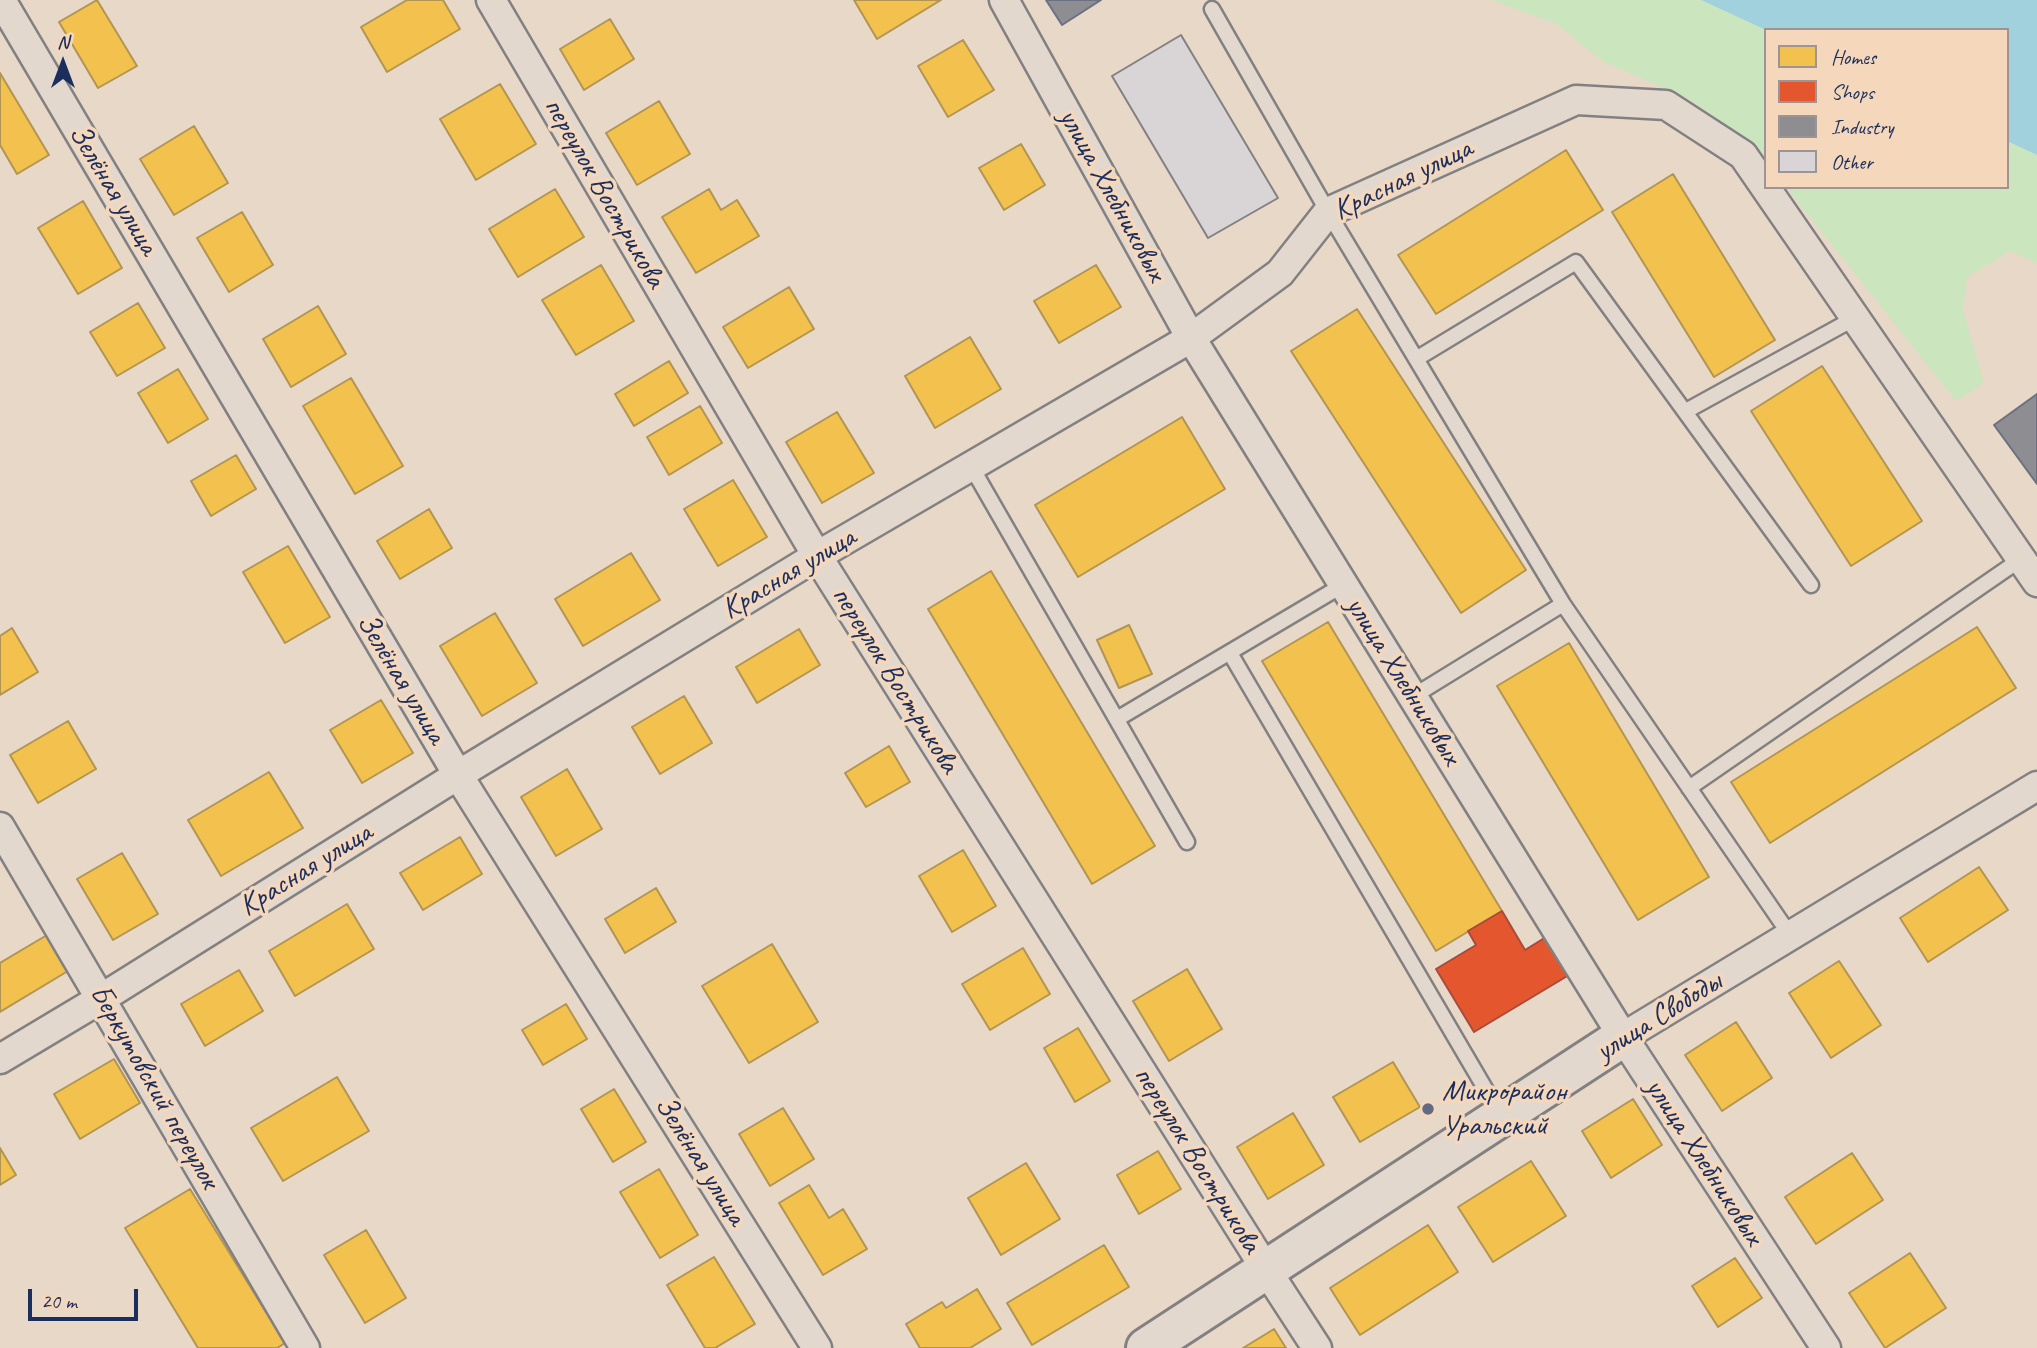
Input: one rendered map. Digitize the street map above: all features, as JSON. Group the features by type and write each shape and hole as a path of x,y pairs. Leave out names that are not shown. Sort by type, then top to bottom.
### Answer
{"street":[{"name":"Зелёная улица","path":"1,0 458,775 817,1348"},
{"name":"переулок Вострикова","path":"491,0 817,556 1317,1348"},
{"name":"улица Хлебниковых","path":"1004,0 1191,338 1623,1037 1826,1348"},
{"name":"Красная улица","path":"0,1059 817,556 1191,338 1280,273 1328,212 1576,100 1666,105 1743,155 1764,185"},
{"name":"Красная улица","path":"1767,189 1856,318"},
{"path":"1856,318 2037,582"},
{"name":"улица Свободы","path":"1146,1348 1623,1037 2037,786"},
{"name":"Беркутовский переулок","path":"0,827 305,1348"}],"lane":[{"path":"1212,9 1328,212 1563,604 1790,936"},
{"path":"1416,359 1576,262 1811,585"},
{"path":"1686,411 1856,318"},
{"path":"971,466 1187,842"},
{"path":"1689,788 2021,559"},
{"path":"1117,719 1343,585"},
{"path":"1412,697 1563,604"},
{"path":"1230,653 1503,1117"}],"green space":[{"path":"1492,0 1701,0 1764,29 1764,159 1689,99 1602,61 1557,24"},
{"path":"2009,142 2037,155 2037,263 2010,251 1967,277 1963,310 1984,383 1956,401 1788,189 2009,189"}],"water":[{"path":"1701,0 2037,0 2037,155 2009,142 2009,28 1764,29"}],"building: Homes":[{"path":"97,0 137,66 98,88 59,22"},
{"path":"407,0 443,0 460,29 387,72 361,27"},
{"path":"854,0 941,0 877,39"},
{"path":"610,19 634,59 584,90 560,49"},
{"path":"963,40 994,90 948,117 918,66"},
{"path":"0,73 49,155 17,174 0,145"},
{"path":"500,84 536,144 476,180 440,119"},
{"path":"659,101 690,154 637,185 606,133"},
{"path":"194,126 228,183 174,215 140,159"},
{"path":"1021,144 1045,185 1004,210 979,168"},
{"path":"1566,150 1603,210 1436,314 1398,255"},
{"path":"1673,174 1775,340 1714,377 1612,212"},
{"path":"555,189 584,237 518,277 489,229"},
{"path":"709,189 721,210 737,200 759,236 696,273 662,217"},
{"path":"83,201 122,268 78,294 38,228"},
{"path":"242,212 273,265 229,292 197,238"},
{"path":"601,265 634,321 576,355 542,300"},
{"path":"1096,265 1121,307 1059,343 1034,301"},
{"path":"789,287 814,329 748,368 723,327"},
{"path":"138,303 165,348 117,376 90,332"},
{"path":"318,306 346,354 291,387 263,339"},
{"path":"1357,309 1526,570 1461,613 1291,351"},
{"path":"970,337 1001,389 935,428 905,376"},
{"path":"669,361 688,393 634,426 615,394"},
{"path":"1822,366 1922,521 1851,566 1751,411"},
{"path":"178,369 208,419 168,443 138,393"},
{"path":"351,378 403,466 355,494 303,406"},
{"path":"700,406 722,443 669,475 647,437"},
{"path":"837,412 874,473 822,503 786,442"},
{"path":"1182,417 1225,489 1078,577 1035,505"},
{"path":"236,455 256,489 211,516 191,481"},
{"path":"733,480 767,537 718,566 684,509"},
{"path":"429,509 452,548 400,579 377,541"},
{"path":"288,546 330,617 285,643 243,572"},
{"path":"631,553 660,600 583,646 555,599"},
{"path":"991,571 1155,846 1092,884 928,609"},
{"path":"495,613 537,683 482,716 440,646"},
{"path":"1328,622 1502,911 1436,951 1262,661"},
{"path":"1129,625 1152,674 1119,688 1097,640"},
{"path":"1977,627 2016,688 1770,843 1731,782"},
{"path":"12,628 38,672 0,695 0,636"},
{"path":"799,629 820,665 757,703 736,667"},
{"path":"1569,643 1709,877 1638,920 1497,686"},
{"path":"684,696 712,743 660,774 632,727"},
{"path":"381,700 413,753 362,783 330,730"},
{"path":"68,721 96,769 38,803 10,755"},
{"path":"889,746 910,782 866,807 845,773"},
{"path":"567,769 602,829 556,856 521,797"},
{"path":"269,772 303,828 221,876 188,820"},
{"path":"460,837 482,874 423,910 400,873"},
{"path":"963,850 996,906 952,932 919,876"},
{"path":"122,853 158,914 113,940 77,879"},
{"path":"1979,867 2008,910 1928,962 1900,918"},
{"path":"656,888 676,922 625,953 605,919"},
{"path":"347,904 374,949 295,996 269,951"},
{"path":"47,935 68,971 0,1012 0,963"},
{"path":"772,944 818,1022 749,1063 702,986"},
{"path":"1023,948 1050,994 990,1030 962,984"},
{"path":"1839,961 1881,1025 1831,1058 1789,993"},
{"path":"1187,969 1222,1029 1169,1061 1133,1001"},
{"path":"239,970 263,1011 205,1046 181,1004"},
{"path":"566,1004 587,1039 543,1065 522,1030"},
{"path":"1736,1022 1772,1078 1722,1111 1685,1055"},
{"path":"1078,1028 1110,1081 1075,1102 1044,1048"},
{"path":"114,1059 140,1103 80,1139 54,1094"},
{"path":"1393,1062 1420,1107 1360,1142 1333,1097"},
{"path":"337,1077 369,1131 283,1181 251,1128"},
{"path":"614,1089 646,1142 613,1162 581,1109"},
{"path":"1633,1099 1662,1145 1611,1178 1582,1131"},
{"path":"783,1108 814,1159 770,1186 739,1134"},
{"path":"1293,1113 1324,1165 1268,1199 1237,1147"},
{"path":"0,1148 16,1175 0,1185"},
{"path":"1158,1151 1181,1189 1139,1214 1117,1175"},
{"path":"1852,1153 1883,1200 1816,1244 1785,1197"},
{"path":"1531,1161 1566,1216 1493,1262 1458,1207"},
{"path":"1026,1163 1060,1219 1001,1255 968,1198"},
{"path":"659,1169 698,1235 660,1258 620,1192"},
{"path":"809,1185 829,1218 843,1209 867,1249 823,1275 779,1203"},
{"path":"190,1189 285,1343 277,1348 198,1348 125,1228"},
{"path":"1428,1225 1458,1272 1360,1335 1330,1288"},
{"path":"366,1230 406,1298 365,1323 324,1255"},
{"path":"1104,1245 1129,1287 1032,1345 1007,1303"},
{"path":"1910,1253 1946,1308 1885,1348 1849,1293"},
{"path":"714,1257 755,1324 715,1348 705,1348 667,1285"},
{"path":"1735,1258 1762,1298 1718,1327 1692,1286"},
{"path":"977,1289 1001,1329 970,1348 920,1348 906,1324 942,1302 946,1308"},
{"path":"1274,1329 1286,1348 1243,1348"}],"building: Shops":[{"path":"1502,911 1525,950 1546,937 1569,975 1474,1032 1436,969 1476,945 1468,931"}],"building: Industry":[{"path":"1046,0 1101,0 1062,25"},
{"path":"2037,394 2037,484 1994,425"}],"building: Other":[{"path":"1181,35 1278,198 1208,238 1112,76"}],"place":[{"name":"Микрорайон Уральский","path":"1428,1109"}]}
